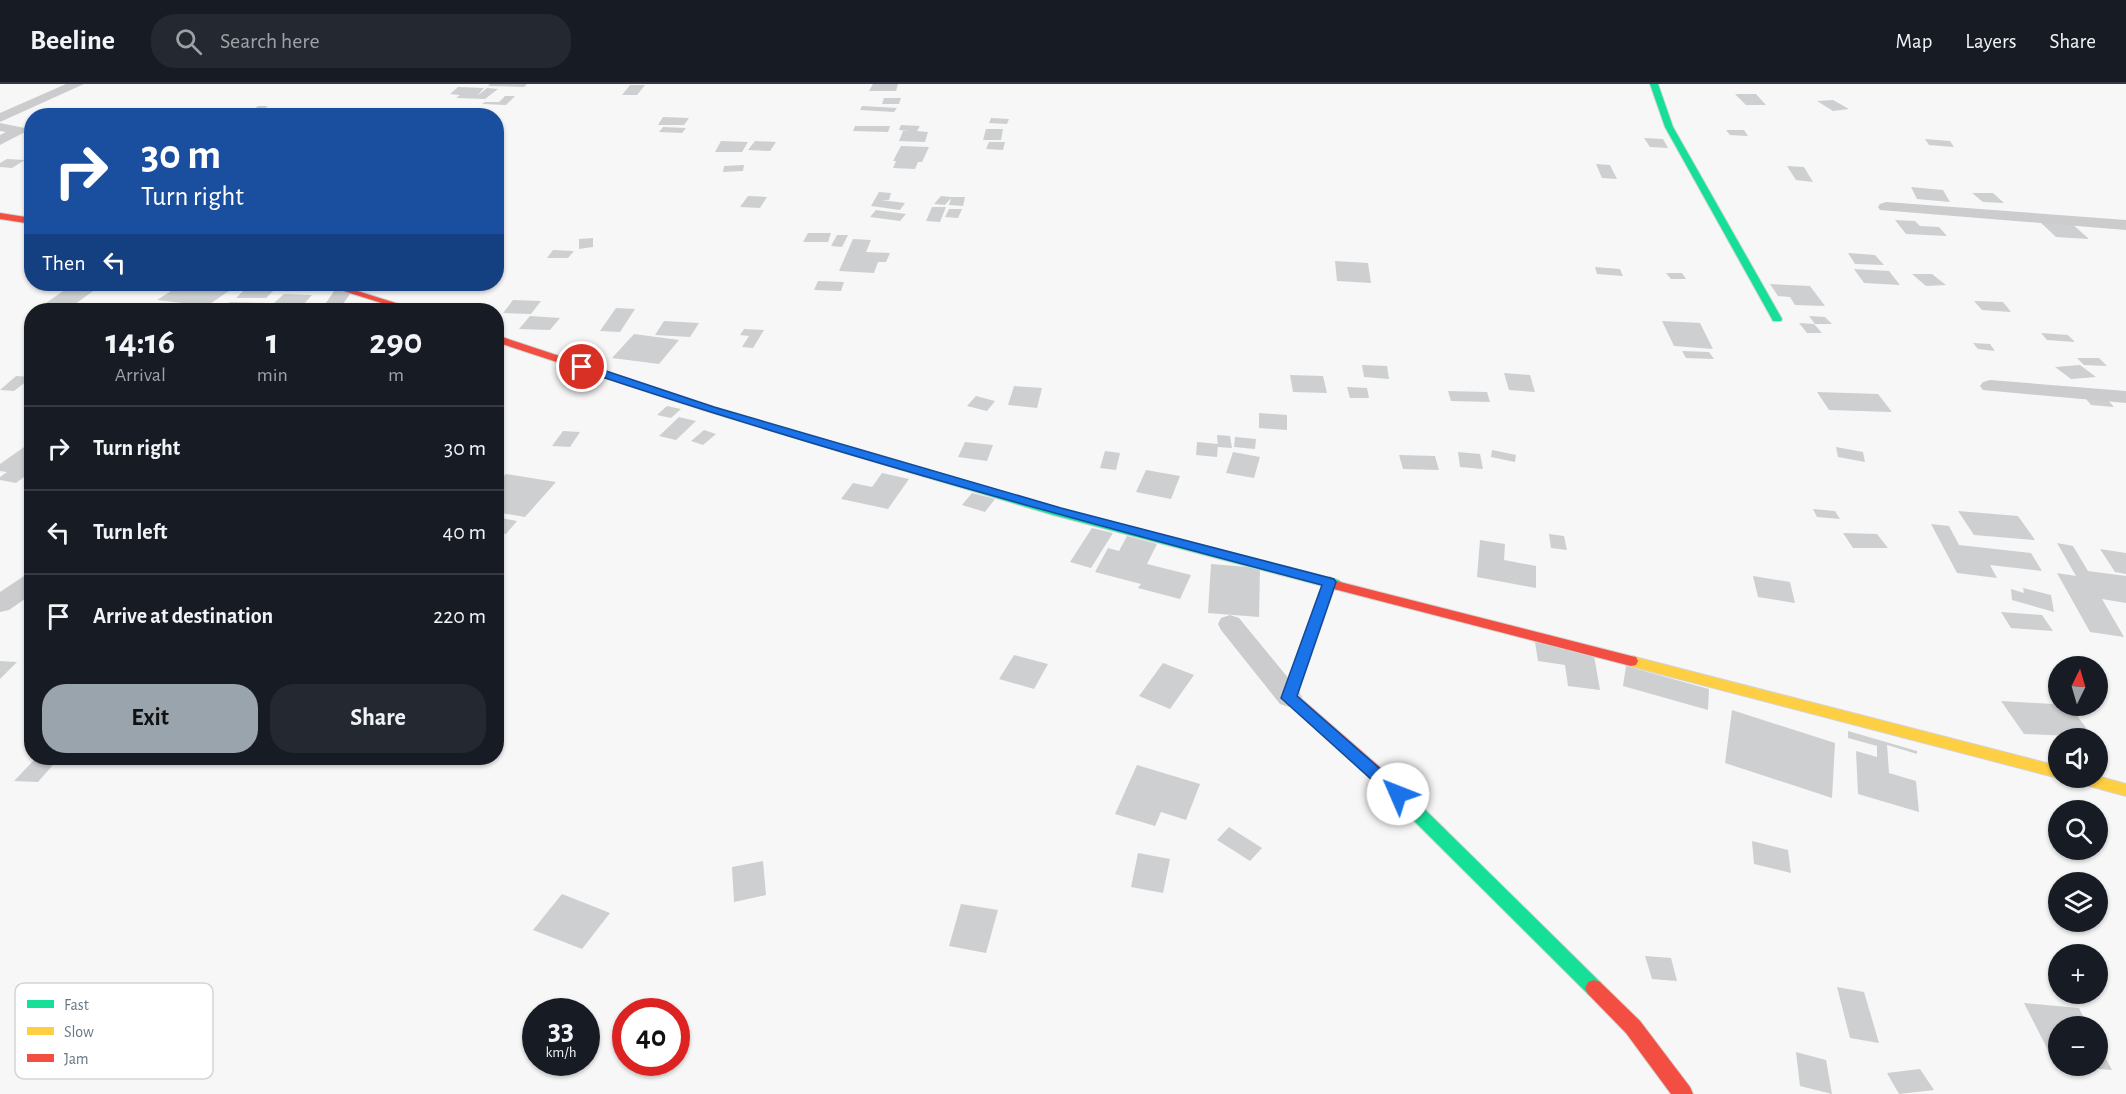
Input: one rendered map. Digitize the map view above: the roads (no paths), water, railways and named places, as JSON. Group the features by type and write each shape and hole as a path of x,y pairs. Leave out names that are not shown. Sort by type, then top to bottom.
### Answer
{"main road":[{"path":"1654,84 1669,127 1777,319"},
{"path":"0,216 24,220"},
{"path":"354,291 391,303"},
{"path":"504,341 710,409 1057,512 2048,769"},
{"path":"1329,582 1289,698 1381,777 1633,1027 1683,1094"},
{"path":"2108,785 2126,790"}],"street":[{"path":"0,118 77,84"},
{"path":"0,127 20,131 0,141"},
{"path":"1886,207 2126,225"},
{"path":"1990,386 2126,397"},
{"path":"0,604 24,588"},
{"path":"1230,624 1289,698"}]}
